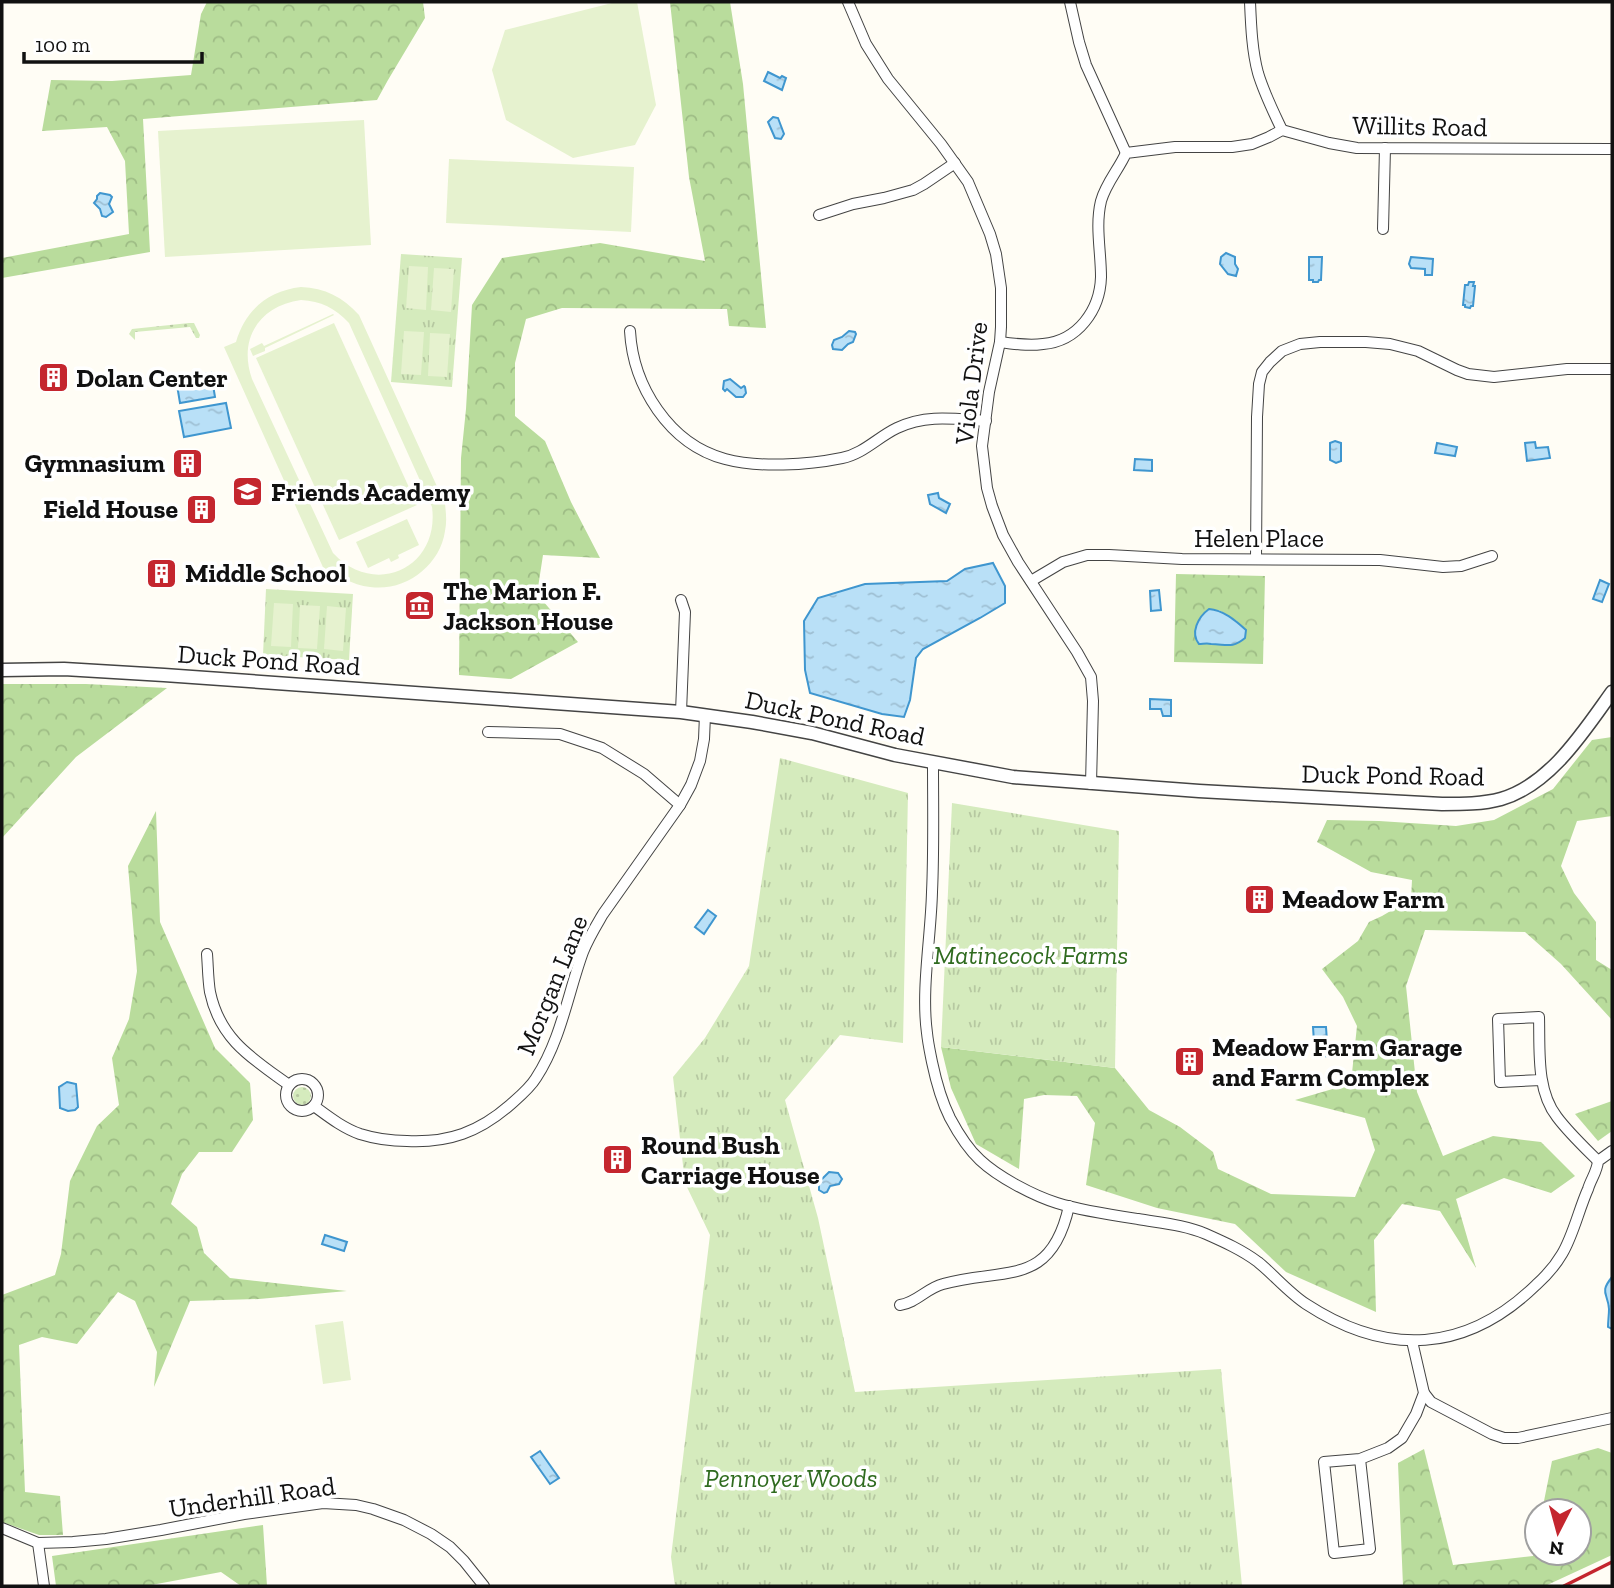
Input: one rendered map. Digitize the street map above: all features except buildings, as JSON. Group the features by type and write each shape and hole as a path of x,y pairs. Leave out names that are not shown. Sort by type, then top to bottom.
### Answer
{"street":[{"name":"Viola Drive","path":"848,2 866,44 888,79 968,182 990,234 1001,288 1000,342 989,392 982,446 987,488 1003,535 1091,677 1091,784"},
{"path":"1000,342 1046,344 1066,338 1083,325 1098,298 1101,278 1098,232 1101,201 1107,184 1120,167 1126,153 1086,65 1070,2"},
{"path":"1126,153 1175,147 1232,147 1252,144 1282,130 1258,75 1250,2"},
{"name":"Willits Road","path":"1282,130 1357,148 1612,149"},
{"path":"1383,229 1384,148"},
{"path":"819,215 863,201 905,193 955,163"},
{"path":"630,331 631,350 641,382 651,401 679,434 722,459 761,465 843,458 852,456 895,429 919,419 986,421"},
{"path":"1256,559 1259,384 1262,372 1282,351 1300,344 1320,342 1390,344 1418,351 1468,374 1494,377 1567,369 1612,369"},
{"name":"Helen Place","path":"1031,581 1063,562 1087,555 1182,559 1380,560 1443,568 1461,566 1492,556"},
{"path":"681,600 685,612 681,712"},
{"name":"Duck Pond Road","path":"2,670 152,674 681,712 812,733 895,755 1013,777 1443,804 1469,804 1500,799 1516,793 1544,775 1560,760 1612,692"},
{"name":"Morgan Lane","path":"314,1106 336,1122 382,1140 436,1141 477,1129 498,1115 536,1079 550,1052 593,930 691,785 700,761 705,715"},
{"path":"488,732 560,734 602,747 644,774 680,805"},
{"path":"933,763 932,893 926,1031 936,1084 949,1117 970,1150 993,1170 1033,1194 1069,1206 1180,1226 1204,1233 1237,1248 1256,1261 1303,1303 1327,1317 1378,1336 1412,1341 1468,1332 1491,1321 1520,1301 1548,1274 1564,1252 1598,1161 1612,1151"},
{"name":"Morgan Lane","path":"207,954 210,990 224,1028 241,1050 289,1085"},
{"path":"1541,1080 1500,1082 1498,1019 1539,1017 1541,1080 1555,1116 1598,1161"},
{"name":"Morgan Lane","path":"304,1078 313,1083 318,1091 314,1106 305,1111 290,1106 286,1096 289,1085 304,1078"},
{"path":"900,1305 913,1302 926,1291 950,1282 1002,1275 1036,1264 1058,1241 1069,1206"},
{"path":"1412,1341 1424,1393 1431,1402 1492,1434 1504,1438 1518,1438 1612,1418"},
{"path":"1360,1459 1370,1549 1334,1553 1324,1462 1360,1459 1388,1448 1402,1438 1424,1393"},
{"name":"Underhill Road","path":"2,1528 38,1543 107,1539 244,1514 323,1503 356,1505 404,1520 431,1534 464,1560 484,1586"},
{"path":"38,1543 44,1586"}],"green space":[{"path":"207,2 423,2 425,18 377,100 143,119 150,252 2,278 2,258 129,234 125,161 107,127 42,131 51,80 112,81 191,75 201,14"},
{"path":"616,2 637,2 656,105 635,145 573,158 506,120 492,70 505,30"},
{"path":"670,2 730,2 743,84 766,328 729,326 727,309 562,308 526,319 515,363 515,416 545,441 571,502 600,558 543,555 537,594 578,642 511,679 459,675 461,458 472,305 502,258 600,243 705,261 689,177"},
{"path":"364,120 371,245 165,257 158,131"},
{"path":"449,159 634,167 631,232 446,223"},
{"path":"401,254 462,258 452,387 391,382"},
{"path":"409,266 428,267 426,310 406,308"},
{"path":"434,268 454,269 451,312 431,310"},
{"path":"289,289 318,289 340,298 359,315 445,504 446,524 442,544 428,565 408,581 370,587 344,579 331,585 224,347 236,342 245,320 260,304","holes":["308,301 327,306 349,323 432,507 432,528 426,546 415,560 401,570 385,574 367,573 350,566 333,553 252,379 248,364 250,338 263,317 286,303"]},
{"path":"333,314 253,356 250,349 262,343 264,346"},
{"path":"194,323 199,338 196,338 190,327 135,332 135,340 129,334 132,329"},
{"path":"334,323 417,505 339,540 256,358"},
{"path":"404,331 424,332 421,375 401,374"},
{"path":"430,333 450,334 447,377 428,376"},
{"path":"407,519 419,545 398,555 399,558 391,562 389,558 368,568 356,542"},
{"path":"1176,574 1265,576 1263,664 1174,662","holes":["1219,610 1237,621 1245,638 1230,645 1204,644 1195,629 1200,621"]},
{"path":"266,589 353,594 349,660 263,655"},
{"path":"274,603 293,604 291,647 271,646"},
{"path":"300,605 320,606 317,649 298,648"},
{"path":"327,606 346,608 343,651 324,649"},
{"path":"2,684 167,688 76,757 2,838"},
{"path":"1612,737 1612,816 1577,821 1561,866 1574,893 1596,922 1596,960 1612,970 1612,1020 1561,964 1525,932 1425,930 1406,986 1417,1092 1443,1156 1493,1136 1541,1142 1575,1176 1551,1193 1504,1178 1456,1199 1476,1268 1440,1211 1402,1204 1374,1240 1376,1312 1286,1272 1235,1224 1157,1208 1086,1185 1095,1123 1077,1096 1044,1095 1024,1099 1019,1169 976,1144 951,1088 941,1047 1115,1068 1149,1110 1180,1127 1213,1152 1218,1169 1271,1194 1355,1197 1375,1150 1365,1118 1295,1100 1336,1088 1352,1073 1357,1026 1343,997 1322,969 1358,941 1369,922 1411,899 1412,880 1371,872 1317,842 1327,820 1456,826 1494,820 1553,789 1592,740"},
{"name":"Pennoyer Woods","path":"780,758 908,793 903,1043 840,1035 785,1100 818,1218 855,1392 1221,1369 1242,1586 675,1586 671,1557 710,1235 685,1183 673,1077 705,1038 749,966"},
{"name":"Matinecock Farms","path":"952,803 1119,831 1115,1068 941,1047"},
{"path":"156,811 160,922 215,1048 250,1083 253,1120 232,1152 199,1152 182,1174 171,1204 197,1227 204,1253 230,1278 347,1291 259,1299 190,1301 154,1387 157,1352 135,1301 118,1292 77,1344 42,1337 19,1345 25,1492 60,1496 63,1535 39,1535 2,1522 2,1295 55,1275 61,1254 70,1181 97,1126 119,1105 112,1058 129,1019 137,971 128,866"},
{"path":"302,1087 308,1090 311,1096 308,1102 302,1105 296,1102 293,1096 296,1090"},
{"path":"1612,1101 1612,1131 1598,1141 1575,1114"},
{"path":"343,1321 351,1380 323,1384 315,1325"},
{"path":"1598,1448 1612,1453 1612,1555 1593,1564 1593,1497 1545,1497 1552,1461"},
{"path":"1424,1449 1453,1565 1523,1557 1523,1567 1586,1567 1545,1586 1403,1586 1398,1463"},
{"path":"263,1525 267,1586 241,1586 221,1572 146,1586 56,1586 52,1556"}],"water":[{"path":"768,72 786,78 782,90 764,81"},
{"path":"773,117 778,118 784,134 781,139 775,138 768,122"},
{"path":"100,193 112,197 109,204 113,212 106,217 102,216 94,203"},
{"path":"1226,253 1235,257 1238,269 1236,276 1228,274 1220,264 1221,257"},
{"path":"1309,257 1322,257 1321,280 1318,282 1309,280"},
{"path":"1411,257 1433,259 1432,275 1425,275 1425,269 1411,268"},
{"path":"1474,282 1475,286 1473,306 1470,308 1463,305 1465,285"},
{"path":"849,331 856,334 853,342 842,350 833,349 834,340"},
{"path":"211,373 215,397 180,403 176,379"},
{"path":"730,379 741,388 745,387 746,393 743,397 736,397 723,389 724,381"},
{"path":"226,403 231,428 184,437 179,411"},
{"path":"1535,442 1536,448 1548,447 1550,458 1527,461 1525,443"},
{"path":"1330,443 1341,443 1341,461 1336,463 1330,460"},
{"path":"1437,443 1457,447 1455,456 1435,453"},
{"path":"1135,459 1152,460 1152,471 1134,470"},
{"path":"938,493 939,498 950,504 946,513 930,504 928,495"},
{"path":"993,563 1005,586 1005,603 923,649 916,658 910,700 904,717 882,714 810,693 805,670 804,621 818,598 865,584 947,581 965,569"},
{"path":"1600,580 1609,584 1602,602 1593,599"},
{"path":"1159,590 1161,610 1151,611 1150,591"},
{"path":"1209,609 1224,613 1238,623 1246,630 1245,638 1232,645 1199,644 1195,635 1196,625"},
{"path":"1150,699 1171,700 1171,716 1163,716 1161,709 1150,709"},
{"path":"708,910 716,916 704,934 695,927"},
{"path":"1313,1027 1326,1027 1328,1056 1315,1057"},
{"path":"67,1082 76,1084 78,1107 75,1110 60,1108 59,1087"},
{"path":"829,1172 838,1173 842,1179 839,1184 830,1186 824,1193 819,1190 819,1182"},
{"path":"325,1235 347,1242 344,1251 322,1244"},
{"path":"1612,1277 1612,1329 1608,1327 1609,1309 1605,1290"},
{"path":"540,1451 559,1478 550,1484 531,1457"}],"railway":[{"path":"1564,1586 1612,1562"}],"place":[{"name":"Dolan Center","path":"53,378"},
{"name":"Gymnasium","path":"188,463"},
{"name":"Friends Academy","path":"248,492"},
{"name":"Field House","path":"201,509"},
{"name":"Middle School","path":"162,573"},
{"name":"The Marion F. Jackson House","path":"420,606"},
{"name":"Meadow Farm","path":"1259,899"},
{"name":"Meadow Farm Garage and Farm Complex","path":"1189,1062"},
{"name":"Round Bush Carriage House","path":"618,1160"}]}
